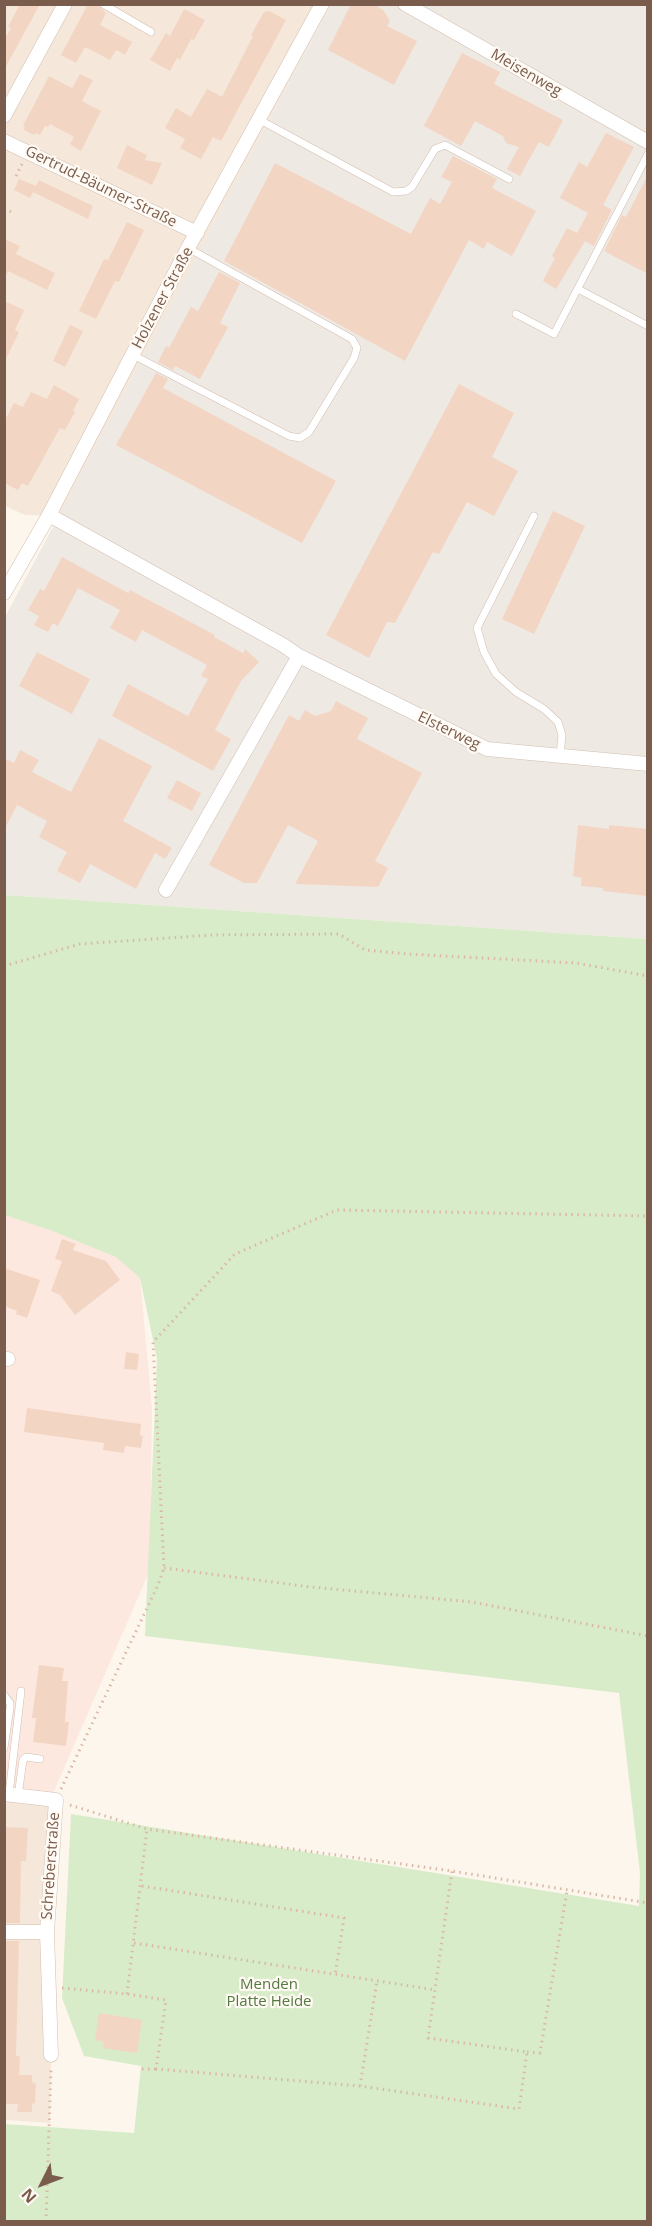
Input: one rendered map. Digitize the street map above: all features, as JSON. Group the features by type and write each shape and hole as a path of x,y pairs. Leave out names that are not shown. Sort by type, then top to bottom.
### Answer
{"street":[{"path":"4,116 65,4"},
{"name":"Holzener Straße","path":"4,593 49,516 188,248 322,4"},
{"name":"Meisenweg","path":"405,4 648,142"},
{"name":"Gertrud-Bäumer-Straße","path":"4,141 197,233"},
{"name":"Elsterweg","path":"49,516 299,656 487,749 648,764"},
{"path":"166,890 299,656"},
{"path":"11,1795 56,1800"},
{"name":"Schreberstraße","path":"51,2055 47,1932 56,1800"},
{"name":"Schreberstraße","path":"4,1932 47,1932"}],"lane":[{"path":"103,4 151,32"},
{"path":"260,120 393,192 406,191 412,187 435,149 445,145 509,179"},
{"path":"516,314 554,334 648,154"},
{"path":"133,355 289,436 300,438 309,432 354,358 357,348 352,339 188,248"},
{"path":"578,289 648,326"},
{"path":"534,516 477,628 484,651 496,674 516,692 544,709 558,722 562,735 560,756"},
{"path":"11,1795 21,1691"},
{"path":"4,1695 10,1703 10,1708 4,1748"},
{"path":"11,1795 23,1760 31,1757 40,1759"}],"path":[{"path":"4,208 12,212"},
{"path":"4,966 80,944 212,935 339,934 365,950 576,963 648,976"},
{"path":"648,1216 337,1210 235,1254 153,1342 164,1568 56,1800 147,1828 452,1871 648,1903"},
{"path":"164,1568 311,1587 472,1602 648,1636"},
{"path":"127,1994 142,1886 147,1828"},
{"path":"452,1871 428,2038 540,2054 567,1890"},
{"path":"142,1886 344,1918 335,1975"},
{"path":"134,1943 436,1990"},
{"path":"360,2086 377,1980"},
{"path":"48,1987 166,2000 156,2069"},
{"path":"142,2068 360,2086 519,2109 527,2052"},
{"path":"46,2222 51,2055"}],"shaded area":[{"path":"5,5 330,5 59,516 25,515 5,506"},
{"path":"330,5 647,5 647,939 5,895 4,619"},
{"path":"5,1212 120,1254 140,1278 152,1408 150,1570 52,1796 5,1790"},
{"path":"4,1794 56,1800 50,2123 5,2120"}],"green space":[{"name":"Menden Platte Heide","path":"5,895 647,939 647,2221 5,2221 5,2124 134,2133 141,2066 84,2056 62,1998 71,1814 639,1906 640,1873 619,1693 145,1636 157,1359 140,1278 116,1257 5,1215"}],"building":[{"path":"20,4 40,4 4,70 4,40"},
{"path":"88,4 97,4 106,13 100,25 132,42 125,55 116,50 110,60 85,47 76,63 61,55"},
{"path":"351,4 373,4 383,10 390,21 387,26 417,41 394,85 328,50"},
{"path":"184,9 205,20 194,40 191,39 180,60 177,58 170,71 150,60 166,33 170,36"},
{"path":"269,11 286,20 221,141 213,137 201,159 180,148 185,139 165,128 176,108 191,117 207,89 222,97 253,36 251,35 264,12"},
{"path":"462,53 500,72 494,84 563,120 549,147 539,142 520,176 507,169 519,147 506,143 503,136 475,121 461,146 424,126"},
{"path":"80,74 93,80 82,101 101,111 81,151 70,144 74,137 50,124 48,127 45,126 40,135 24,130 23,126 49,76 72,88"},
{"path":"606,133 634,147 603,205 612,210 594,246 585,241 556,289 543,281 555,258 552,256 567,228 577,233 588,213 560,198 579,162 587,167"},
{"path":"127,145 147,155 145,160 162,163 152,185 117,168"},
{"path":"453,156 497,179 492,188 536,211 512,256 487,242 484,249 469,240 405,361 224,261 275,163 411,234 430,198 440,204 452,182 441,177"},
{"path":"648,175 648,274 604,251 622,215 626,217"},
{"path":"19,179 36,186 30,198 14,190"},
{"path":"39,180 93,206 88,219 33,192"},
{"path":"127,222 144,230 119,282 115,281 96,319 79,311 104,259 108,260"},
{"path":"4,239 20,246 16,254 55,273 47,290 8,271 4,279"},
{"path":"219,272 240,283 220,323 228,327 200,379 175,366 173,370 158,362 166,346 169,348 191,307 198,311"},
{"path":"4,301 24,310 15,330 19,332 4,363"},
{"path":"70,325 83,331 65,367 53,361"},
{"path":"156,373 168,379 163,388 336,481 302,543 116,445"},
{"path":"459,384 514,413 492,457 518,471 494,516 467,502 439,554 433,552 395,623 387,622 369,658 326,635"},
{"path":"54,385 79,399 73,411 75,412 65,430 60,428 28,486 22,483 18,490 4,483 4,422 14,403 23,407 31,392 47,399"},
{"path":"553,511 585,526 534,634 502,619"},
{"path":"62,557 128,593 130,590 215,635 214,637 243,653 245,649 259,662 241,681 215,730 231,739 213,771 112,716 128,684 188,716 208,679 201,676 207,665 142,630 136,642 110,628 120,610 78,588 58,626 53,623 48,632 34,625 39,616 28,610 40,589 44,591"},
{"path":"37,652 90,679 72,714 19,686"},
{"path":"336,701 368,718 357,739 422,773 375,861 388,868 378,887 295,884 318,841 288,825 257,883 244,883 209,865 289,715 299,721 305,710 315,716 331,711"},
{"path":"99,738 152,766 123,821 172,848 165,859 155,853 136,889 90,864 80,883 57,871 67,852 39,837 47,821 17,805 4,830 4,758 14,763 20,750 39,760 32,772 71,792"},
{"path":"177,780 201,793 192,811 167,798"},
{"path":"578,825 609,829 609,825 648,829 648,896 581,886 582,878 573,876"},
{"path":"62,1239 76,1244 73,1250 106,1261 120,1280 75,1315 60,1295 51,1291 62,1261 55,1259"},
{"path":"4,1268 40,1280 27,1318 4,1306"},
{"path":"126,1352 139,1354 137,1370 124,1369"},
{"path":"27,1408 141,1424 140,1435 143,1436 141,1448 125,1446 124,1453 103,1450 104,1443 24,1432"},
{"path":"39,1665 64,1668 62,1681 68,1681 65,1722 69,1722 66,1746 33,1742 36,1718 32,1718"},
{"path":"4,1827 28,1828 26,1861 21,1861 20,1923 4,1923"},
{"path":"4,1941 19,1941 16,2056 20,2056 19,2075 32,2075 32,2082 36,2084 32,2112 17,2112 18,2104 4,2104"},
{"path":"99,2013 142,2020 137,2053 103,2048 104,2042 95,2040"}]}
